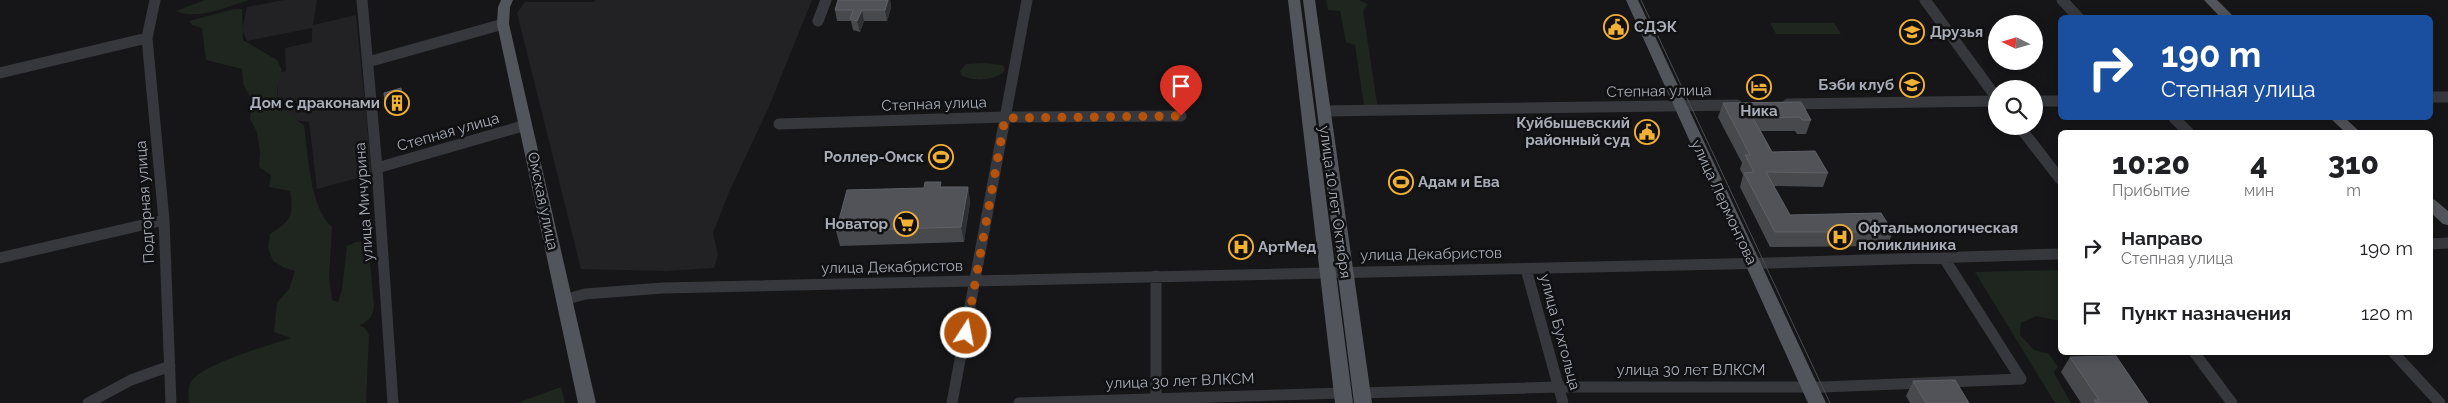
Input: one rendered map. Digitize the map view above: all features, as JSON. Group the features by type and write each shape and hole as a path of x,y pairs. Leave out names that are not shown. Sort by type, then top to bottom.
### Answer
{"main road":[{"name":"Омская улица","path":"507,0 504,7 504,24 587,403"},
{"name":"улица 10 лет Октября","path":"1294,0 1343,398"},
{"name":"улица 10 лет Октября","path":"1309,0 1362,398"},
{"name":"улица Лермонтова","path":"1632,0 1679,106 1817,403"},
{"path":"2210,0 2226,15"},
{"path":"2339,120 2351,130"},
{"path":"2433,206 2448,220"}],"street":[{"name":"Подгорная улица","path":"155,0 147,38 164,220 171,403"},
{"name":"улица Мичурина","path":"362,0 377,168 393,403"},
{"path":"818,21 826,0"},
{"path":"952,403 1027,0"},
{"path":"1926,0 1988,86"},
{"path":"2062,0 2076,15"},
{"path":"368,62 504,24"},
{"path":"0,73 147,38"},
{"path":"2433,97 2448,97"},
{"path":"2043,101 2058,101"},
{"path":"1775,104 1988,102"},
{"name":"Степная улица","path":"1323,111 1746,105"},
{"name":"Степная улица","path":"779,124 1005,118 1181,116"},
{"path":"2176,120 2186,130"},
{"name":"Степная улица","path":"377,168 526,125"},
{"path":"2026,135 2058,177"},
{"path":"0,258 164,220"},
{"path":"2433,244 2448,243"},
{"name":"улица Декабристов","path":"564,300 594,293 663,288 1753,264 2058,254"},
{"name":"улица 30 лет ВЛКСМ","path":"1362,398 1558,387 1809,385 1823,387 2021,379 1944,258"},
{"name":"улица Бухгольца","path":"1526,269 1563,403"},
{"path":"1156,276 1156,400"},
{"path":"2196,355 2232,403"},
{"path":"2396,355 2440,403"},
{"path":"88,403 131,380 170,366"},
{"name":"улица 30 лет ВЛКСМ","path":"1019,403 1343,398"}],"shaded area":[{"path":"205,0 249,0 203,13 184,14 176,11"},
{"path":"284,0 317,0 313,25 356,15 372,174 317,189 309,122 286,119 286,100 278,102 278,73 286,71 285,48 312,42 312,28 247,41 242,30 247,7"},
{"path":"595,0 812,0 768,109 729,192 713,233 718,255 714,268 665,271 581,269 517,13 525,2 594,2"},
{"path":"1326,0 1359,0 1368,4 1363,11 1378,109 1364,105 1355,45 1346,42 1340,11 1328,10"},
{"path":"234,9 242,9 243,40 277,60 282,70 277,90 280,103 289,114 304,125 311,180 319,207 325,219 332,227 329,277 332,300 338,302 342,290 347,246 356,242 368,241 374,306 370,318 359,325 365,328 369,335 366,403 189,403 188,393 190,384 202,372 240,355 291,338 274,332 277,303 289,289 295,271 273,261 268,248 270,234 287,221 291,212 290,191 269,187 271,175 259,167 260,152 257,132 250,119 252,102 243,83 242,69 206,60 202,28 192,25 189,21"},
{"path":"1770,23 1834,23 1841,34 1776,34"},
{"path":"966,64 1003,65 1005,70 1001,74 984,79 971,79 961,75 960,71"},
{"path":"2058,270 2058,321 2036,316 2021,323 2020,335 2034,350 2049,354 2058,367 2054,371 2055,375 2071,403 2055,403 1975,272"},
{"path":"561,387 565,403 517,403"}],"building":[{"path":"838,0 888,0 885,10 862,10 857,21 850,19 853,10 835,10"},
{"path":"401,88 402,98 385,103 384,93"},
{"path":"1801,102 1811,120 1802,120 1800,117 1753,118 1772,152 1815,151 1828,173 1766,172 1790,215 1881,213 1893,232 1775,232 1744,173 1754,172 1745,155 1750,155 1723,103"},
{"path":"925,182 941,182 940,187 968,187 961,227 836,231 847,190 924,188"},
{"path":"2116,356 2148,403 2096,403 2094,400 2099,400 2070,357"},
{"path":"1955,380 1969,403 1926,403 1913,381"}],"tram line":[{"path":"1641,0 1830,403"}],"place":[{"name":"СДЭК","path":"1616,27"},
{"name":"Друзья","path":"1912,32"},
{"name":"Бэби клуб","path":"1912,85"},
{"name":"Ника","path":"1759,87"},
{"name":"Дом с драконами","path":"397,103"},
{"name":"Куйбышевский районный суд","path":"1647,132"},
{"name":"Роллер-Омск","path":"941,157"},
{"name":"Адам и Ева","path":"1401,182"},
{"name":"Новатор","path":"906,224"},
{"name":"Офтальмологическая поликлиника","path":"1840,237"},
{"name":"АртМед","path":"1241,247"}],"route":[{"path":"966,333 1005,118 1181,116"}]}
